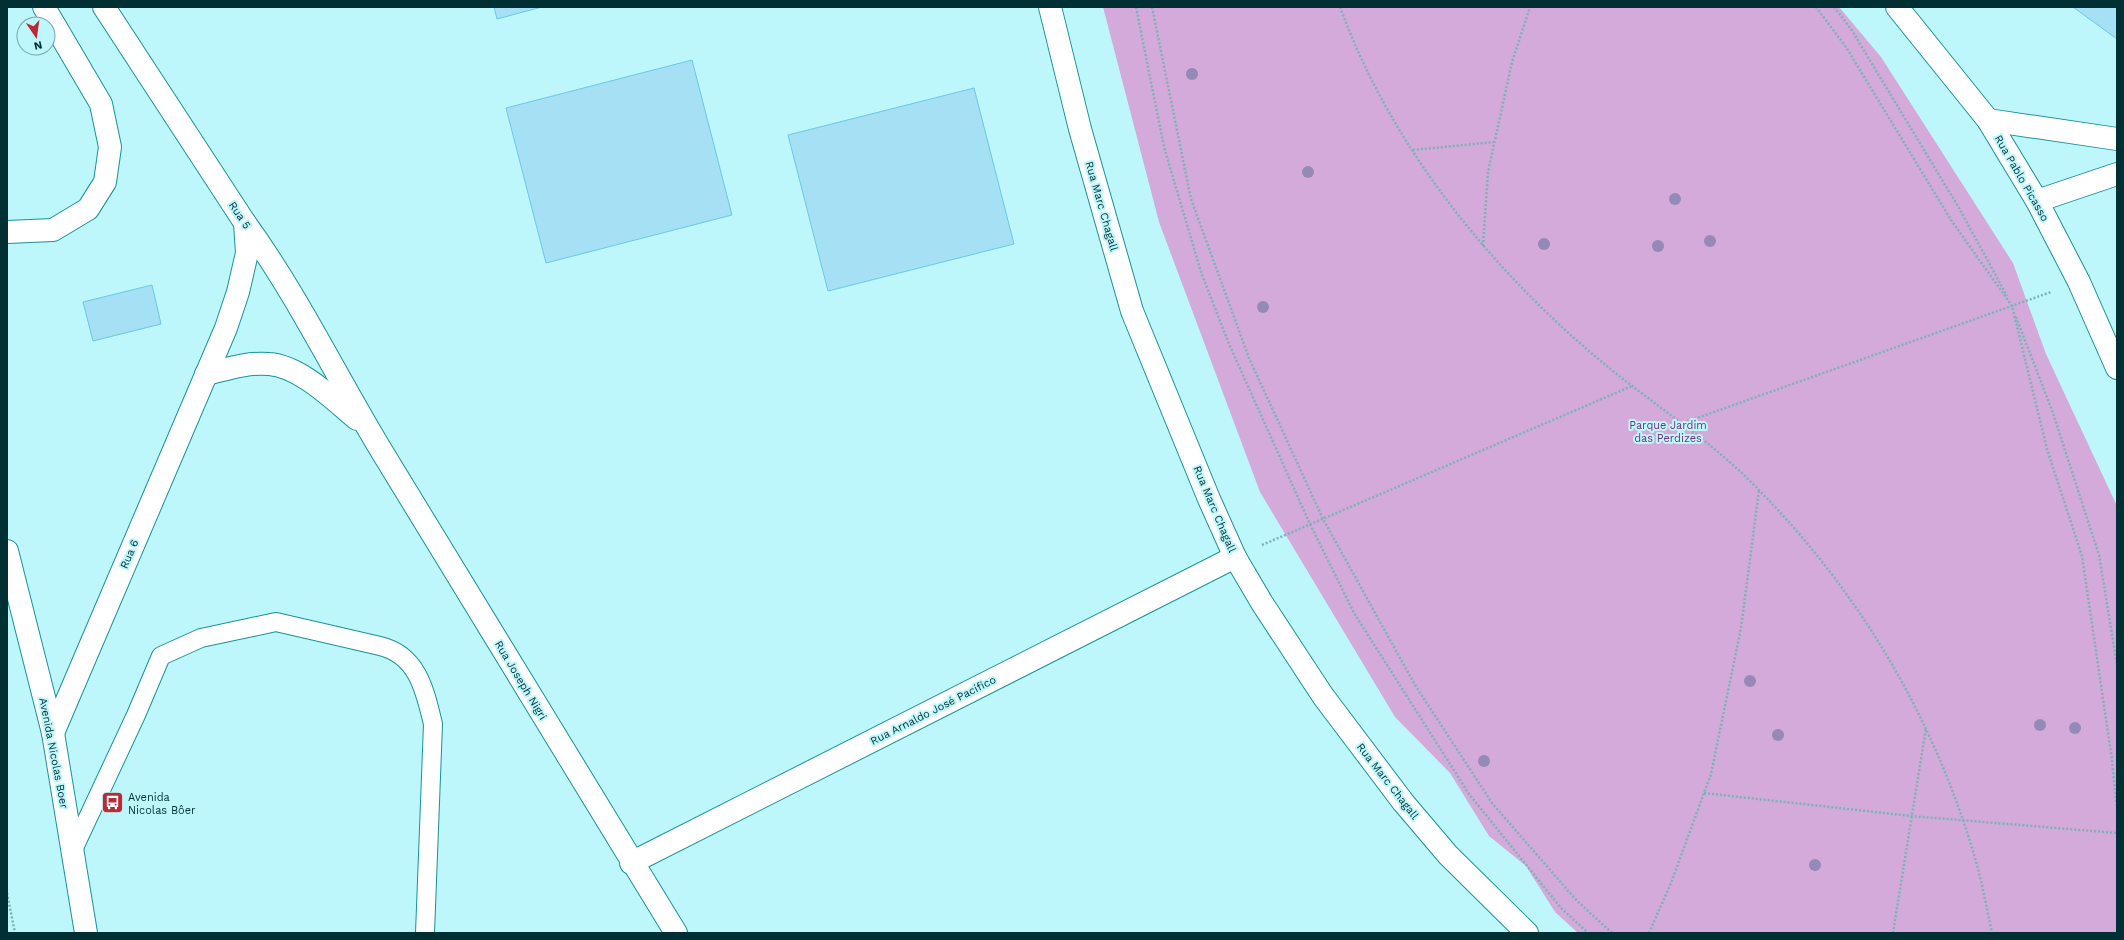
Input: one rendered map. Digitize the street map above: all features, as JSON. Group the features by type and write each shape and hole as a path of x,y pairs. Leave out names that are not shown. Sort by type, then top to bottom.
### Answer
{"street":[{"path":"7,232 54,230 88,209 105,182 110,147 101,104 44,7"},
{"name":"Rua 5","path":"104,7 245,223 270,257 300,306 367,427"},
{"name":"Rua Marc Chagall","path":"1050,7 1080,129 1132,311 1209,499 1235,557 1262,603 1323,696 1403,802 1448,855 1527,933"},
{"name":"Rua Pablo Picasso","path":"1897,7 1988,120 2037,201 2079,282 2117,368"},
{"path":"1988,120 2117,139"},
{"path":"2037,201 2117,174"},
{"name":"Rua 6","path":"53,733 226,328 238,292 247,253 245,223"},
{"path":"206,374 249,364 271,364 289,369 316,385 367,427"},
{"name":"Rua Joseph Nigri","path":"367,427 676,933"},
{"name":"Avenida Nicolas Boer","path":"7,551 53,733 86,933"},
{"name":"Rua Arnaldo José Pacífico","path":"632,863 1235,557"}],"lane":[{"path":"72,852 136,715 161,656 201,638 276,622 394,649 411,664 425,691 433,724 425,933"}],"path":[{"path":"1136,7 1164,147 1201,272 1229,344 1310,524 1354,613 1469,794 1561,908 1588,933"},
{"path":"1152,7 1191,198 1249,358 1323,519 1415,685 1492,804 1578,901 1612,933"},
{"path":"1340,7 1347,27 1385,104 1431,178 1483,247 1543,310 1608,366 1683,423 1759,490 1803,538 1850,597 1891,660 1926,726 1962,819 1978,867 1992,933"},
{"path":"1483,247 1488,172 1512,62 1530,7"},
{"path":"1816,7 1846,47 1951,220 2012,306 2047,449 2082,556 2112,760 2117,809"},
{"path":"1834,7 1851,29 1959,208 2012,306 2053,413 2099,555 2117,665"},
{"path":"1413,150 1494,142"},
{"path":"1683,423 2079,282"},
{"path":"1235,557 1633,386"},
{"path":"1649,933 1671,883 1711,774 1741,628 1759,490"},
{"path":"1893,933 1926,726"},
{"path":"1704,793 1911,816 1962,819 2117,833"},
{"path":"7,893 15,933"}],"green space":[{"name":"Parque Jardim das Perdizes","path":"1103,7 1839,7 1881,57 2013,263 2046,354 2117,506 2117,933 1578,933 1555,912 1526,866 1489,836 1450,773 1395,717 1260,492 1159,222"}],"building":[{"path":"494,7 542,7 497,19"},
{"path":"2073,7 2117,7 2117,39"},
{"path":"692,60 732,215 546,263 506,108"},
{"path":"974,88 1014,244 828,291 788,135"},
{"path":"152,285 161,324 93,341 83,302"}],"place":[{"name":"Avenida Nicolas Bôer","path":"112,803"}]}
